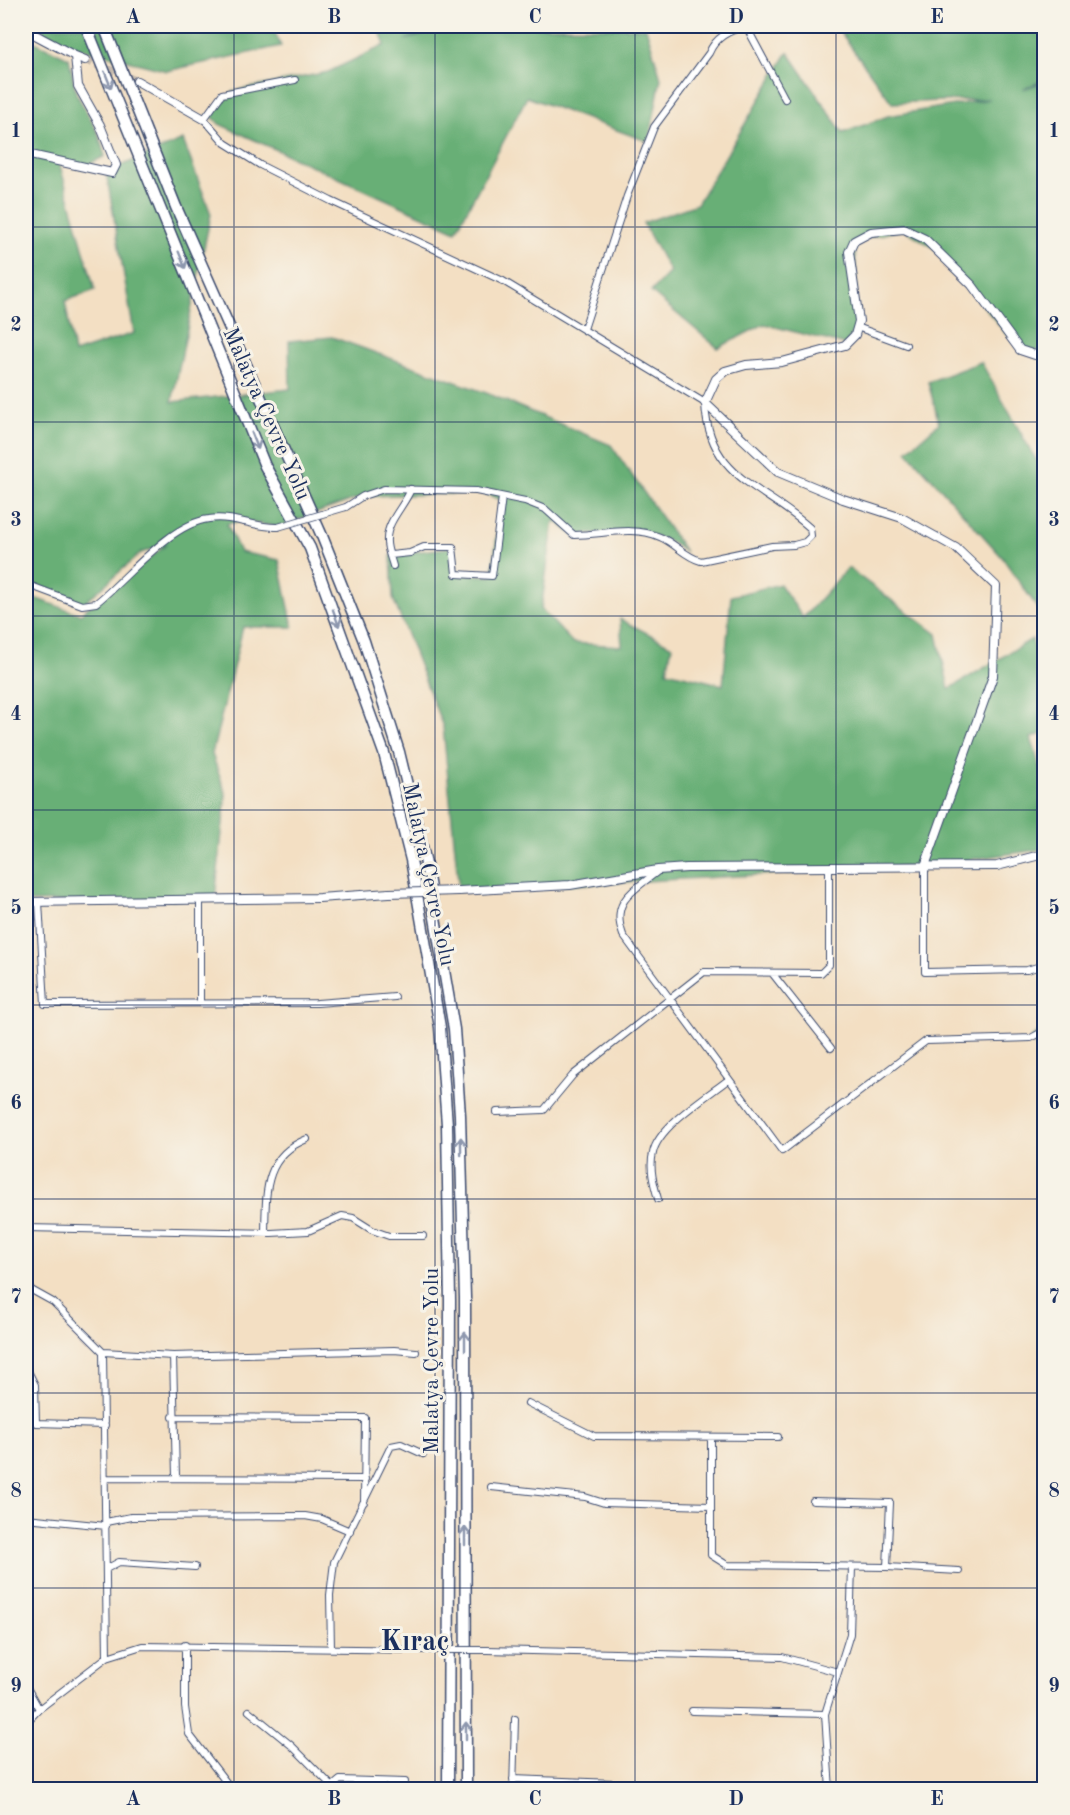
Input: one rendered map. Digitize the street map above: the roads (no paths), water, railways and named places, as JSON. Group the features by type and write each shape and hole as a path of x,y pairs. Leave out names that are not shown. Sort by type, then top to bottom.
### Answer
{"highway":[{"name":"Malatya Çevre Yolu","path":"86,26 265,466 310,548 384,753 411,860 440,1027 447,1125 450,1300 448,1790"},
{"name":"Malatya Çevre Yolu","path":"104,26 176,207 322,536 364,641 399,752 425,859 454,1029 460,1115 465,1310 466,1790"}],"street":[{"path":"584,329 627,196 654,127 709,53 713,44 728,32 748,26 785,99"},
{"path":"26,30 85,60"},
{"path":"26,154 112,173 116,165 100,125 78,86 75,56"},
{"path":"204,119 222,94 295,80"},
{"path":"137,81 204,119 225,142 260,165 331,201 503,281 705,403 778,472 843,499 902,518 956,548 996,586 993,676 925,866 925,972 1028,970 1044,965"},
{"path":"26,584 82,605 96,603 174,534 192,524 208,519 224,518 267,528 278,527 346,507 363,496 384,489 476,491 502,496 545,509 574,535 605,531 638,531 671,542 700,561 805,542 811,536 810,528 736,477 723,460 711,436 706,419 705,403 716,379 725,371 746,365 783,362 845,345 855,336 859,321 849,252 861,236 871,232 904,229 925,239 972,285 1020,350 1035,355 1044,350"},
{"path":"857,327 906,345"},
{"path":"393,567 386,541 387,532 406,504 411,489"},
{"path":"391,555 410,553 424,547 453,547 456,574 492,576 502,496"},
{"path":"26,902 320,898 570,885 658,870 997,866 1044,854"},
{"path":"496,1112 544,1110 573,1075 704,972 710,970 822,973 829,965 829,868"},
{"path":"658,870 622,902 618,914 623,934 782,1151 926,1041 1031,1038 1044,1031"},
{"path":"200,900 200,1003"},
{"path":"39,902 45,1004 328,1003 395,997"},
{"path":"772,973 831,1048"},
{"path":"658,1199 652,1154 658,1139 668,1128 729,1079"},
{"path":"265,1233 268,1177 293,1145 307,1139"},
{"path":"26,1228 265,1233 309,1231 342,1216 353,1218 372,1230 389,1236 423,1236"},
{"path":"26,1287 53,1302 103,1352 173,1356 394,1350 416,1352"},
{"path":"103,1352 107,1657"},
{"path":"173,1356 176,1476"},
{"path":"26,1367 34,1379 36,1423 105,1425"},
{"path":"528,1403 594,1436 778,1437"},
{"path":"173,1417 365,1418 364,1502"},
{"path":"711,1437 711,1555 727,1565 887,1567 959,1571"},
{"path":"331,1648 331,1573 350,1531 392,1446 401,1444 423,1454"},
{"path":"105,1478 176,1476 365,1479"},
{"path":"491,1487 585,1497 604,1503 711,1506"},
{"path":"813,1501 890,1503 887,1567"},
{"path":"26,1518 106,1524 131,1517 304,1516 322,1519 350,1531"},
{"path":"106,1569 118,1562 195,1567"},
{"path":"830,1790 825,1714 850,1634 852,1567"},
{"path":"184,1645 185,1707 189,1734 234,1790"},
{"path":"26,1723 39,1710 107,1657 142,1646 487,1650 782,1657 838,1671"},
{"path":"26,1686 39,1710"},
{"path":"249,1711 292,1746 330,1787 340,1780 405,1782"},
{"path":"692,1711 825,1714"},
{"path":"513,1790 515,1719"},
{"path":"513,1779 793,1790"},
{"path":"219,1790 226,1782"}],"tunnel":[{"path":"85,60 137,81"}],"district":[{"name":"Kıraç","path":"415,1640"}]}
